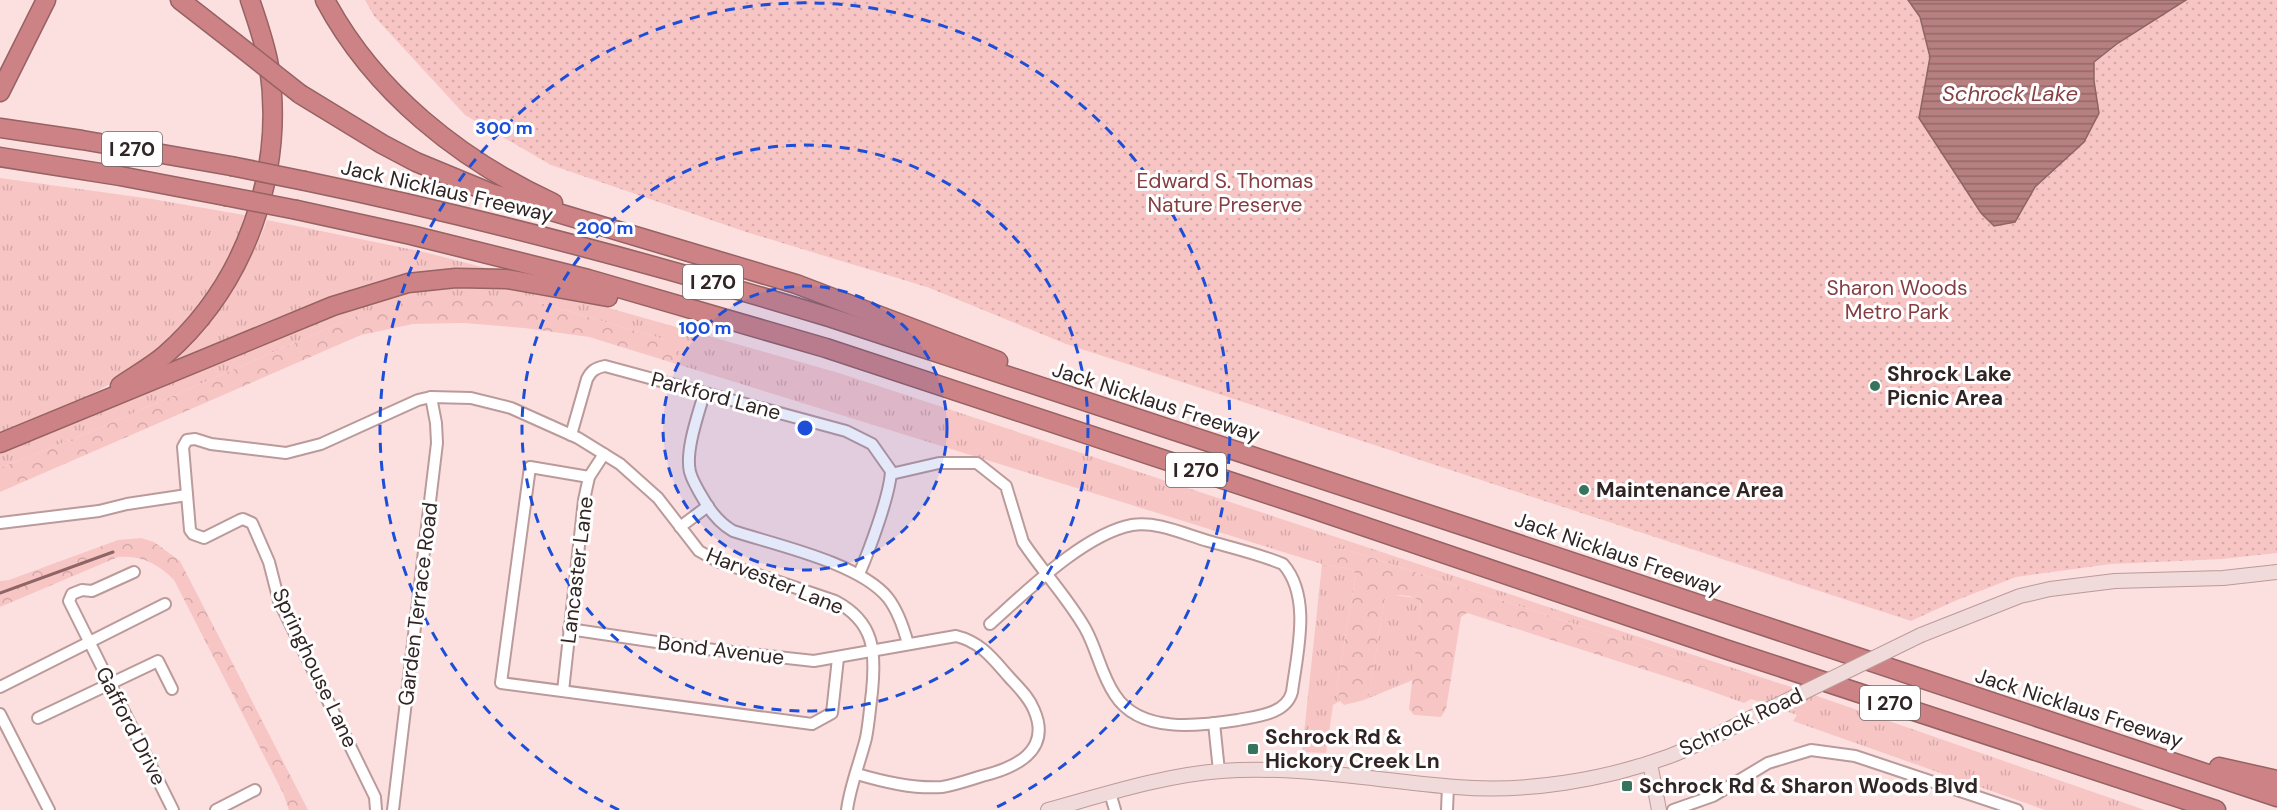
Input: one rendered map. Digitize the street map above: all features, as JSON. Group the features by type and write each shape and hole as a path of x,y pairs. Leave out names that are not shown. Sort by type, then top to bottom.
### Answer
{"highway":[{"path":"0,71 46,0"},
{"path":"0,92 46,0"},
{"path":"180,0 300,94 416,162 491,193 796,284 869,310 1002,363 1113,411"},
{"path":"93,403 164,356 201,319 247,244 266,179 273,130 269,65 250,0"},
{"path":"325,0 333,15 370,66 419,117 447,140 484,167 521,188 636,236"},
{"name":"Jack Nicklaus Freeway","path":"0,128 231,166 305,181 499,224 741,290 1473,529 2277,797"},
{"name":"I 270","path":"8,159 120,176 297,210 411,235 588,279 792,338 973,395 1739,653 2216,810"},
{"path":"0,443 333,306 408,283 480,278 541,284 583,291 792,338"},
{"path":"2118,744 2277,780"},
{"path":"2183,798 2211,810"}],"main road":[{"name":"Schrock Road","path":"1048,810 1139,785 1219,771 1328,773 1495,789 1588,779 1650,763 1693,746 1921,635 2020,596 2050,589 2115,581 2223,578 2277,572"},
{"path":"1650,763 1659,810"}],"street":[{"name":"Parkford Lane","path":"571,435 590,372 597,367 605,366 846,431 872,444 889,467 891,474"},
{"path":"704,394 691,446 690,471 699,492 722,525 733,531 846,567 859,574 888,598 903,626 908,644"},
{"name":"Harvester Lane","path":"286,453 321,444 431,397 471,398 511,408 571,435 620,464 658,498 699,551 717,561 844,606 867,629 873,651"},
{"name":"Garden Terrace Road","path":"393,810 437,443 431,397"},
{"name":"Springhouse Lane","path":"286,453 211,444 195,439 187,440 183,447 190,530 198,537 204,538 243,519 252,523 269,562 279,601 375,797 376,810"},
{"name":"Lancaster Lane","path":"563,691 584,500 589,477 604,454"},
{"path":"859,574 867,556 891,474 939,463 976,463 1006,486 1023,542 1048,574 1070,602 1090,638 1115,695 1128,710 1146,719 1184,725 1214,723 1269,713 1284,707 1292,693 1301,614 1288,571 1282,564 1165,527 1133,525 1103,534 1048,574 990,624"},
{"path":"589,477 530,467 501,683 812,724 832,713 838,658"},
{"path":"0,523 99,511 127,504 187,495"},
{"path":"680,527 708,506"},
{"name":"Gafford Drive","path":"134,572 95,590 82,590 70,597 70,605 173,810"},
{"path":"0,687 165,604"},
{"name":"Bond Avenue","path":"569,629 814,661 873,651"},
{"path":"847,810 856,774 867,735 874,669 873,651 956,636 970,640 985,650 1025,696 1034,710 1039,729 1034,748 1020,763 1001,771 942,787 893,784 856,774"},
{"path":"38,718 158,661 172,689"},
{"path":"0,714 49,810"},
{"path":"1214,723 1219,771"},
{"path":"1673,810 1713,796 1768,763 1811,750 1855,756 2017,810"},
{"path":"1447,810 1448,786"},
{"path":"216,810 255,790"},
{"path":"1110,793 1115,810"}],"green space":[{"name":"Sharon Woods Metro Park","path":"365,0 2277,0 2277,553 2222,559 2111,564 2016,577 1911,621 1066,344 927,287 746,232 551,165 465,115 374,16"},
{"path":"0,178 152,199 250,216 215,286 187,323 164,345 139,365 98,391 0,434"},
{"path":"267,220 424,252 490,269 489,273 463,271 176,365 174,361 203,329 239,278"},
{"path":"494,284 577,299 839,373 1794,688 2145,810 2045,810 1793,721 1797,715 1751,699 1744,703 1702,688 1709,680 1706,667 1348,550 1328,548 1322,564 670,362 676,356 663,339 537,302 361,314 90,432 0,468 0,453 131,399 316,317 402,289"},
{"path":"445,296 491,296 537,302 663,339 675,350 677,356 670,362 589,337 524,328 463,323 413,324 361,335 0,492 0,468 90,432 361,314 403,303"},
{"path":"141,538 154,542 180,561 308,810 289,810 283,793 174,580 156,565 142,559 118,557 0,607 0,581 9,580 118,540"},
{"path":"1328,548 1348,550 1706,667 1709,680 1702,688 1467,613 1461,617 1446,709 1441,717 1414,715 1409,709 1421,602 1413,597 1398,595 1385,598 1369,695 1364,700 1344,705 1340,701 1337,686 1356,574 1351,569 1322,564 1322,553"},
{"path":"1322,564 1351,569 1356,574 1337,686 1340,701 1333,705 1326,753 1302,752"},
{"path":"1393,595 1417,598 1421,602 1413,680 1364,700 1369,694 1385,598"}],"water":[{"name":"Schrock Lake","path":"1908,0 2186,0 2118,43 2094,62 2094,81 2099,113 2084,142 2035,187 2015,222 1994,226 1981,213 1919,118 1930,57 1920,17"}],"waterway":[{"path":"0,593 113,552"}],"place":[{"name":"Shrock Lake Picnic Area","path":"1875,386"},
{"name":"Maintenance Area","path":"1584,490"},
{"name":"Schrock Rd & Hickory Creek Ln","path":"1253,749"},
{"name":"Schrock Rd & Sharon Woods Blvd","path":"1627,786"}],"park label":[{"name":"Edward S. Thomas Nature Preserve","path":"1225,193"}]}
